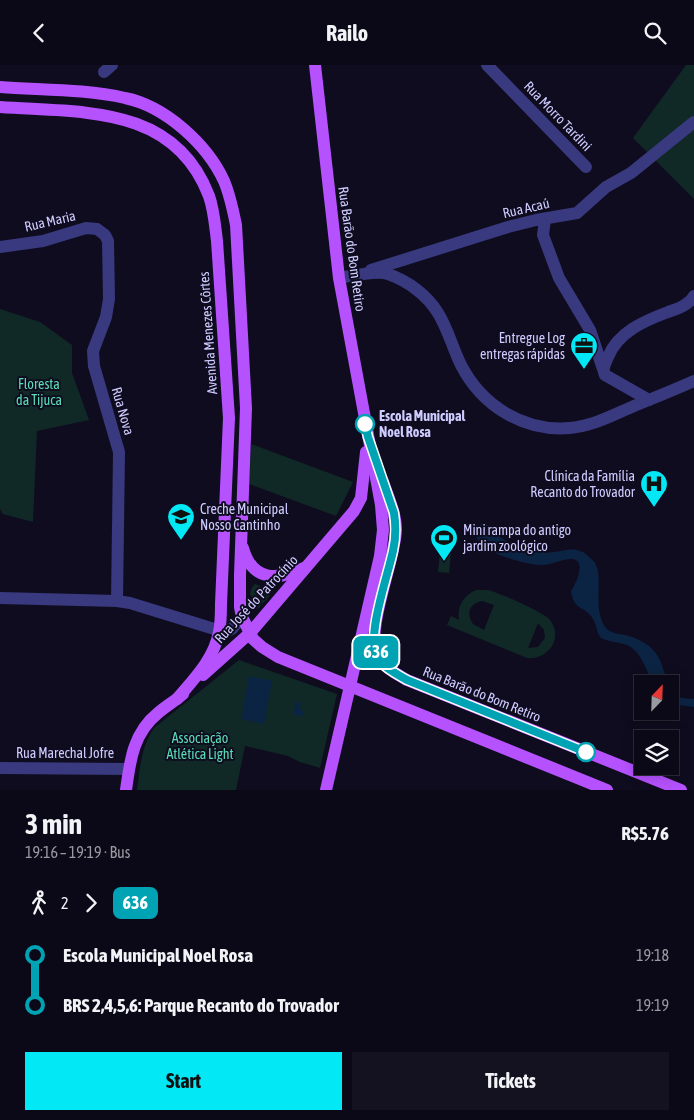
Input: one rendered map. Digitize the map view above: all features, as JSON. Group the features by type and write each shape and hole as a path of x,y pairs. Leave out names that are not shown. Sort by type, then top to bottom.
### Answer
{"main road":[{"name":"Rua Barão do Bom Retiro","path":"318,68 339,278 384,530 326,790"},
{"path":"0,87 101,94 126,98 143,104 182,127 201,146 224,180 236,225 246,409 240,575 242,617 250,633 262,647 278,657 606,790"},
{"name":"Avenida Menezes Côrtes","path":"0,107 81,112 126,119 144,125 162,135 184,155 200,176 210,197 217,241 229,417 220,631 202,669 177,699"},
{"name":"Rua Barão do Bom Retiro","path":"368,437 394,513 395,523 393,551 375,627 374,648 382,663 392,672 407,680 680,790"},
{"name":"Rua José do Patrocínio","path":"126,790 135,743 145,726 157,713 177,699 250,633 354,511 361,498 368,437"},
{"path":"242,533 243,549 249,562 256,570 265,575 272,577 283,576 308,566"}],"street":[{"name":"Rua Morro Tardini","path":"487,65 586,167"},
{"name":"Rua Acaú","path":"339,278 508,227 577,213 606,187 631,173 694,123"},
{"path":"545,219 543,235 558,278 590,330 605,375 649,400"},
{"name":"Rua Maria","path":"0,247 43,241 86,228 97,229 105,235"},
{"name":"Rua Nova","path":"105,235 109,248 109,299 106,317 93,351 94,366 119,451 117,601"},
{"path":"339,278 369,273 387,273 419,290 439,313 462,367 475,387 493,406 512,417 538,427 568,428 590,425 694,381"},
{"path":"603,369 612,348 631,328 680,308 692,300 694,296"},
{"path":"0,598 117,601 130,603 220,631 232,629 242,617"},
{"name":"Rua Marechal Jofre","path":"0,768 129,769"}],"green space":[{"path":"686,65 694,65 694,199 633,138"},
{"name":"Floresta da Tijuca","path":"0,309 40,322 72,345 72,373 89,420 37,431 33,522 3,514 0,509"},
{"path":"251,444 353,482 336,516 249,484"},
{"name":"Mini rampa do antigo jardim zoológico","path":"440,551 451,552 449,573 438,572"},
{"path":"255,584 271,591 265,602 257,609 250,600 252,597 250,594 252,587"},
{"path":"488,590 539,612 550,620 554,627 555,634 552,647 535,658 527,658 447,625 451,616 459,620 460,606 464,598 471,592","holes":["482,601 494,605 484,630 473,624 469,613 474,604","538,623 544,630 545,638 538,647 528,648"]},
{"name":"Associação Atlética Light","path":"239,660 337,694 320,768 288,756 245,746 236,790 137,790 144,750 154,728"}],"water":[{"path":"482,523 503,539 522,547 543,552 576,550 587,555 595,563 599,577 599,611 605,627 613,632 645,643 657,655 665,675 649,675 643,662 632,648 601,638 593,619 572,598 571,591 580,568 576,560 561,560 542,565 511,559 483,546 478,540 475,529"},
{"path":"249,676 272,681 264,724 241,719"},
{"path":"679,697 694,699 694,707 679,705"},
{"path":"296,702 301,703 300,708 304,713 302,716 293,715"}],"bus line":[{"name":"636","path":"365,424 394,513 395,523 393,551 375,627 374,648 377,656 392,672 407,680 586,752"}],"place":[{"name":"Entregue Log entregas rápidas","path":"584,370"},
{"name":"Escola Municipal Noel Rosa","path":"365,424"},
{"name":"Clínica da Família Recanto do Trovador","path":"654,508"},
{"name":"Creche Municipal Nosso Cantinho","path":"181,541"},
{"name":"Mini rampa do antigo jardim zoológico","path":"444,562"}]}
